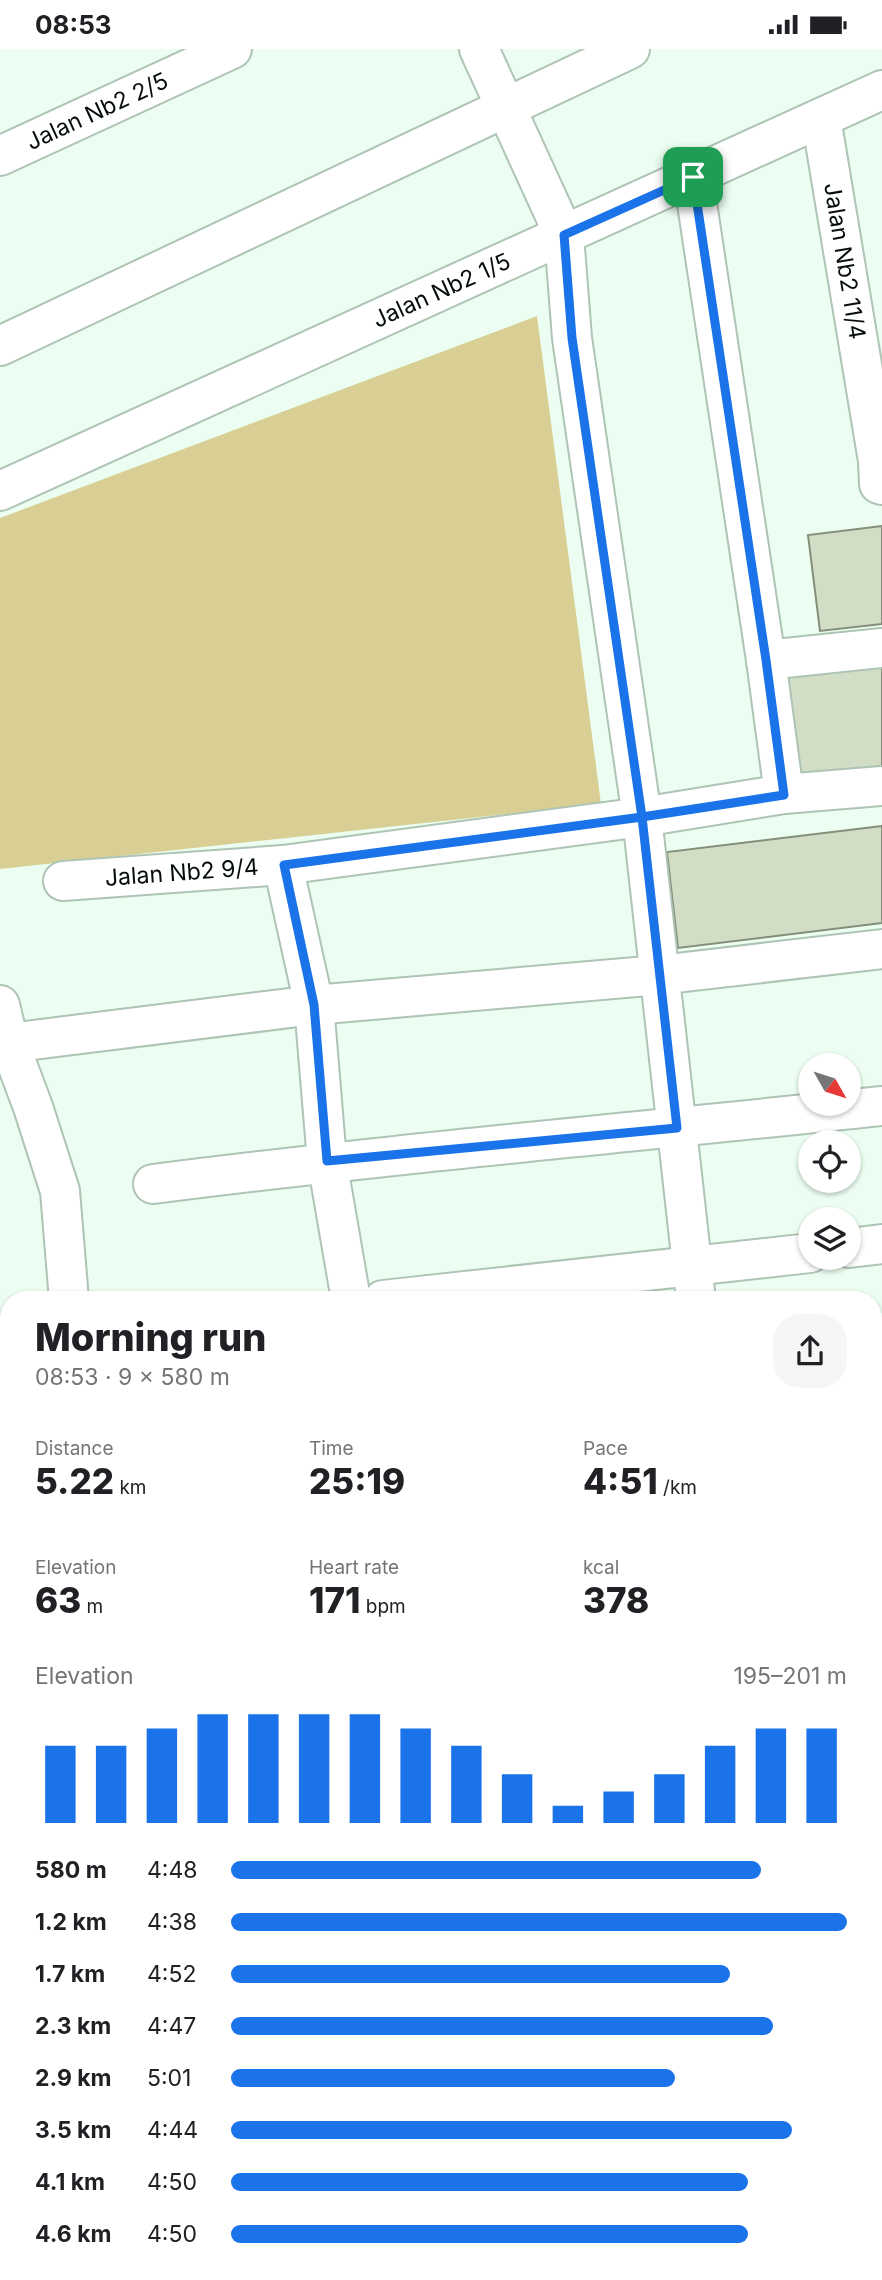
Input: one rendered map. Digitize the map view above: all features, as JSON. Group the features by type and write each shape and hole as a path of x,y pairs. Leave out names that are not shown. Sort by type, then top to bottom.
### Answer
{"street":[{"name":"Jalan Nb2 2/5","path":"0,156 232,49"},
{"path":"479,49 564,235 572,338 642,817 694,1284"},
{"path":"0,346 630,49"},
{"name":"Jalan Nb2 1/5","path":"0,491 882,90"},
{"name":"Jalan Nb2 11/4","path":"821,118 878,461 879,484 882,485"},
{"path":"693,177 784,795"},
{"path":"766,660 882,648"},
{"name":"Jalan Nb2 9/4","path":"63,881 284,865 784,795 882,786"},
{"path":"284,865 314,1005 327,1161 349,1291"},
{"path":"9,1043 314,1005 659,975 882,949"},
{"path":"0,1005 9,1043 60,1191 68,1291"},
{"path":"153,1184 327,1161 882,1106"},
{"path":"861,1247 882,1244"},
{"path":"558,1291 694,1284 798,1256"}],"shaded area":[{"path":"537,316 601,804 0,869 0,518"}],"building":[{"path":"882,526 882,624 820,631 808,535"},
{"path":"882,665 882,766 782,778 770,679"},
{"path":"882,826 882,923 678,948 667,852"}],"route":[{"path":"693,177 564,235 572,338 642,817 677,1128 327,1161 314,1005 284,865 642,817 784,795 693,177"}]}
